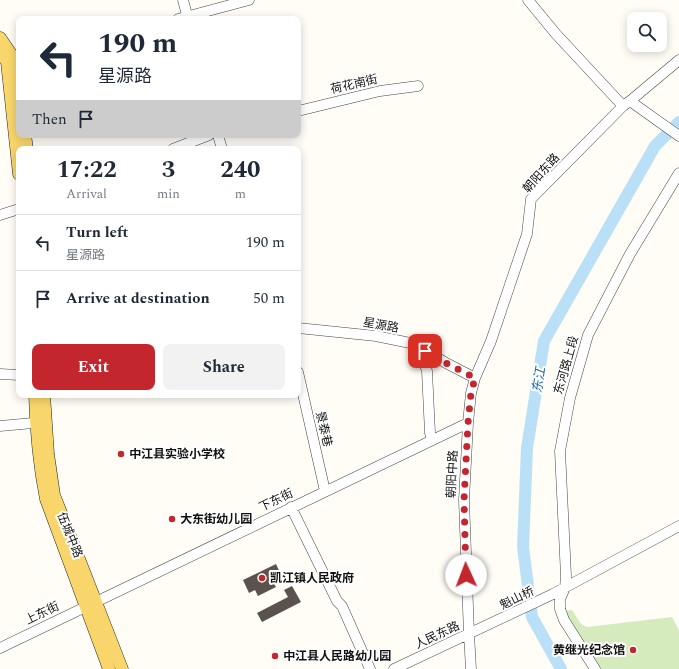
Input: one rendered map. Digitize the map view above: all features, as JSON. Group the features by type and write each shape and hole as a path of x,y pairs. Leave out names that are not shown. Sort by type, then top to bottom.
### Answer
{"main road":[{"path":"0,38 10,61 16,81"},
{"path":"0,51 10,61 16,136"},
{"name":"伍城中路","path":"36,398 41,423"},
{"name":"伍城中路","path":"44,398 41,423 41,467 46,498 91,604 122,669"},
{"name":"伍城中路","path":"91,604 109,669"}],"street":[{"path":"183,0 185,16"},
{"path":"192,16 249,0"},
{"path":"528,0 556,34 626,103 652,117 679,136"},
{"name":"朝阳东路","path":"475,378 491,341 527,234 531,199 626,103 679,60"},
{"name":"荷花南街","path":"301,111 380,91 418,86"},
{"path":"181,146 201,138"},
{"name":"东河路上段","path":"595,669 564,620 560,609 560,599 566,588 566,576 560,451 570,398 588,335 630,254 679,173"},
{"path":"0,215 16,210"},
{"name":"星源路","path":"301,328 376,336 415,344 446,363 475,378"},
{"path":"415,344 423,359 427,371 430,433 432,440"},
{"path":"0,374 16,375"},
{"name":"朝阳中路","path":"471,669 464,500 468,423 471,393 475,378"},
{"name":"景泰巷","path":"301,385 325,491"},
{"path":"0,426 41,423"},
{"name":"下东街","path":"91,604 468,423"},
{"path":"292,507 337,601 342,606 370,669"},
{"name":"魁山桥","path":"492,624 566,588 679,526"},
{"name":"上东街","path":"0,648 91,604"},
{"name":"人民东路","path":"394,669 492,624"}],"green space":[{"name":"黄继光纪念馆","path":"572,610 581,624 587,627 672,617 679,630 679,669 599,669 564,611"}],"building":[{"name":"凯江镇人民政府","path":"276,564 282,577 273,582 276,587 258,596 255,590 249,593 243,580"},
{"path":"292,586 301,602 262,622 257,613 288,597 284,590"}],"waterway":[{"name":"东江","path":"561,669 532,617 523,547 527,448 544,341 655,146 679,122"}],"place":[{"name":"中江县实验小学校","path":"121,454"},
{"name":"大东街幼儿园","path":"172,519"},
{"name":"凯江镇人民政府","path":"262,578"},
{"name":"黄继光纪念馆","path":"633,650"},
{"name":"中江县人民路幼儿园","path":"275,656"}],"route":[{"path":"425,351 475,378 471,393 468,423 464,500 466,575"}]}
